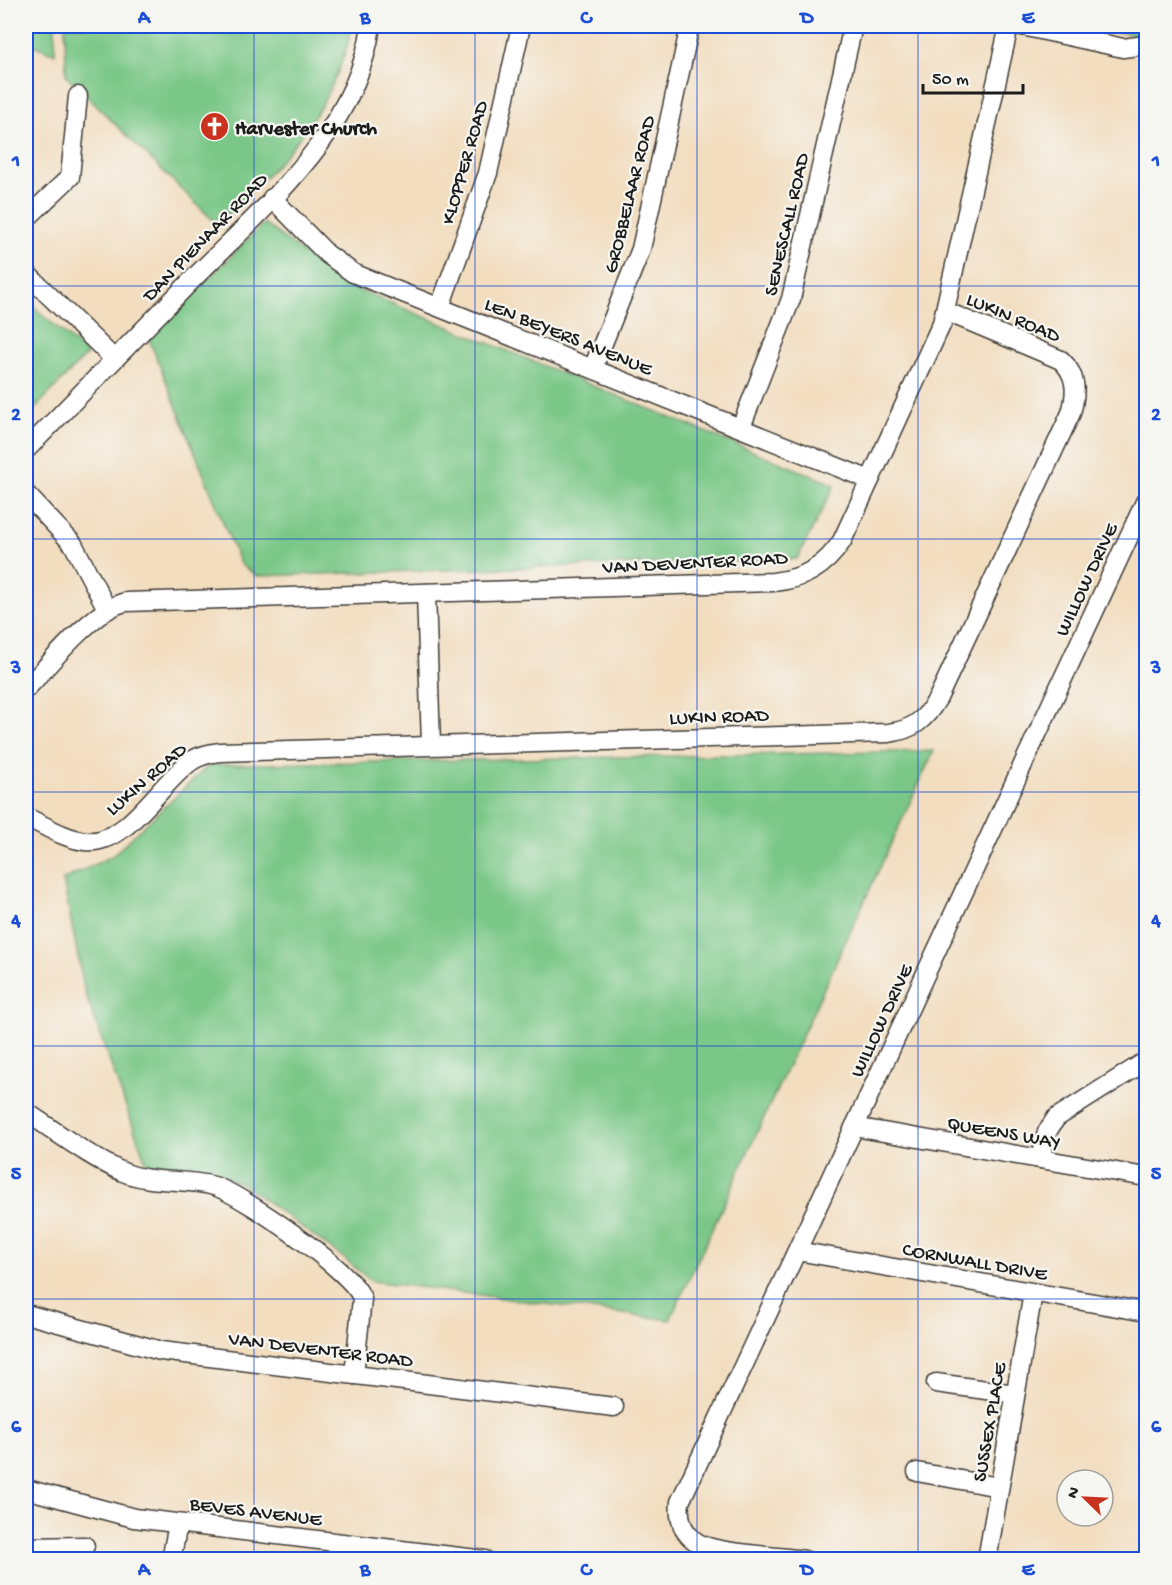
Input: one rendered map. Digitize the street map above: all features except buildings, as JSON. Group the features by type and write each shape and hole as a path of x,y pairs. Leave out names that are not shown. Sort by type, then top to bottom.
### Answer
{"street":[{"name":"DAN PIENAAR ROAD","path":"26,450 113,358 311,158 339,116 362,64 371,26"},
{"name":"KLOPPER ROAD","path":"440,308 488,174 521,26"},
{"name":"GROBBELAAR ROAD","path":"593,368 641,249 690,26"},
{"name":"SENESCALL ROAD","path":"741,428 791,299 853,26"},
{"name":"VAN DEVENTER ROAD","path":"26,689 107,609 134,601 762,583 798,579 812,573 833,554 934,344 945,311 1010,26"},
{"path":"1022,26 1124,48 1146,45"},
{"path":"26,219 70,177 78,96"},
{"name":"LEN BEYERS AVENUE","path":"272,198 342,267 870,480"},
{"path":"26,273 113,358"},
{"name":"LUKIN ROAD","path":"26,817 78,840 101,841 124,827 188,764 207,754 220,752 888,733 908,729 925,718 938,698 1071,412 1076,396 1071,371 1061,360 945,311"},
{"path":"26,494 73,544 107,609"},
{"name":"WILLOW DRIVE","path":"804,1560 712,1547 695,1541 684,1529 679,1515 680,1502 1146,500"},
{"path":"426,592 431,746"},
{"path":"1040,1159 1047,1132 1056,1118 1146,1061"},
{"path":"26,1112 127,1173 207,1185 237,1195 342,1272 358,1289 362,1299 354,1375"},
{"name":"QUEENS WAY","path":"854,1127 1146,1177"},
{"name":"CORNWALL DRIVE","path":"796,1251 1146,1312"},
{"name":"SUSSEX PLACE","path":"987,1560 1033,1293"},
{"name":"VAN DEVENTER ROAD","path":"26,1314 152,1349 615,1407"},
{"path":"936,1383 1015,1394"},
{"path":"917,1472 999,1487"},
{"name":"BEVES AVENUE","path":"26,1489 110,1513 178,1524 485,1560"},
{"path":"171,1560 178,1524"},
{"path":"26,1547 85,1546"}],"green space":[{"path":"26,26 55,26 55,54 33,45 26,45"},
{"name":"Harvester Church","path":"65,26 352,26 343,58 331,86 301,136 263,180 218,225 66,76"},
{"path":"1095,26 1146,26 1146,27 1142,37"},
{"path":"264,223 342,283 835,485 797,559 257,576 240,564 149,339"},
{"path":"26,300 87,354 26,418"},
{"path":"934,751 670,1320 371,1281 345,1259 241,1183 215,1174 147,1165 85,993 63,880 112,856 209,765"}],"place":[{"name":"Harvester Church","path":"214,127"}]}
